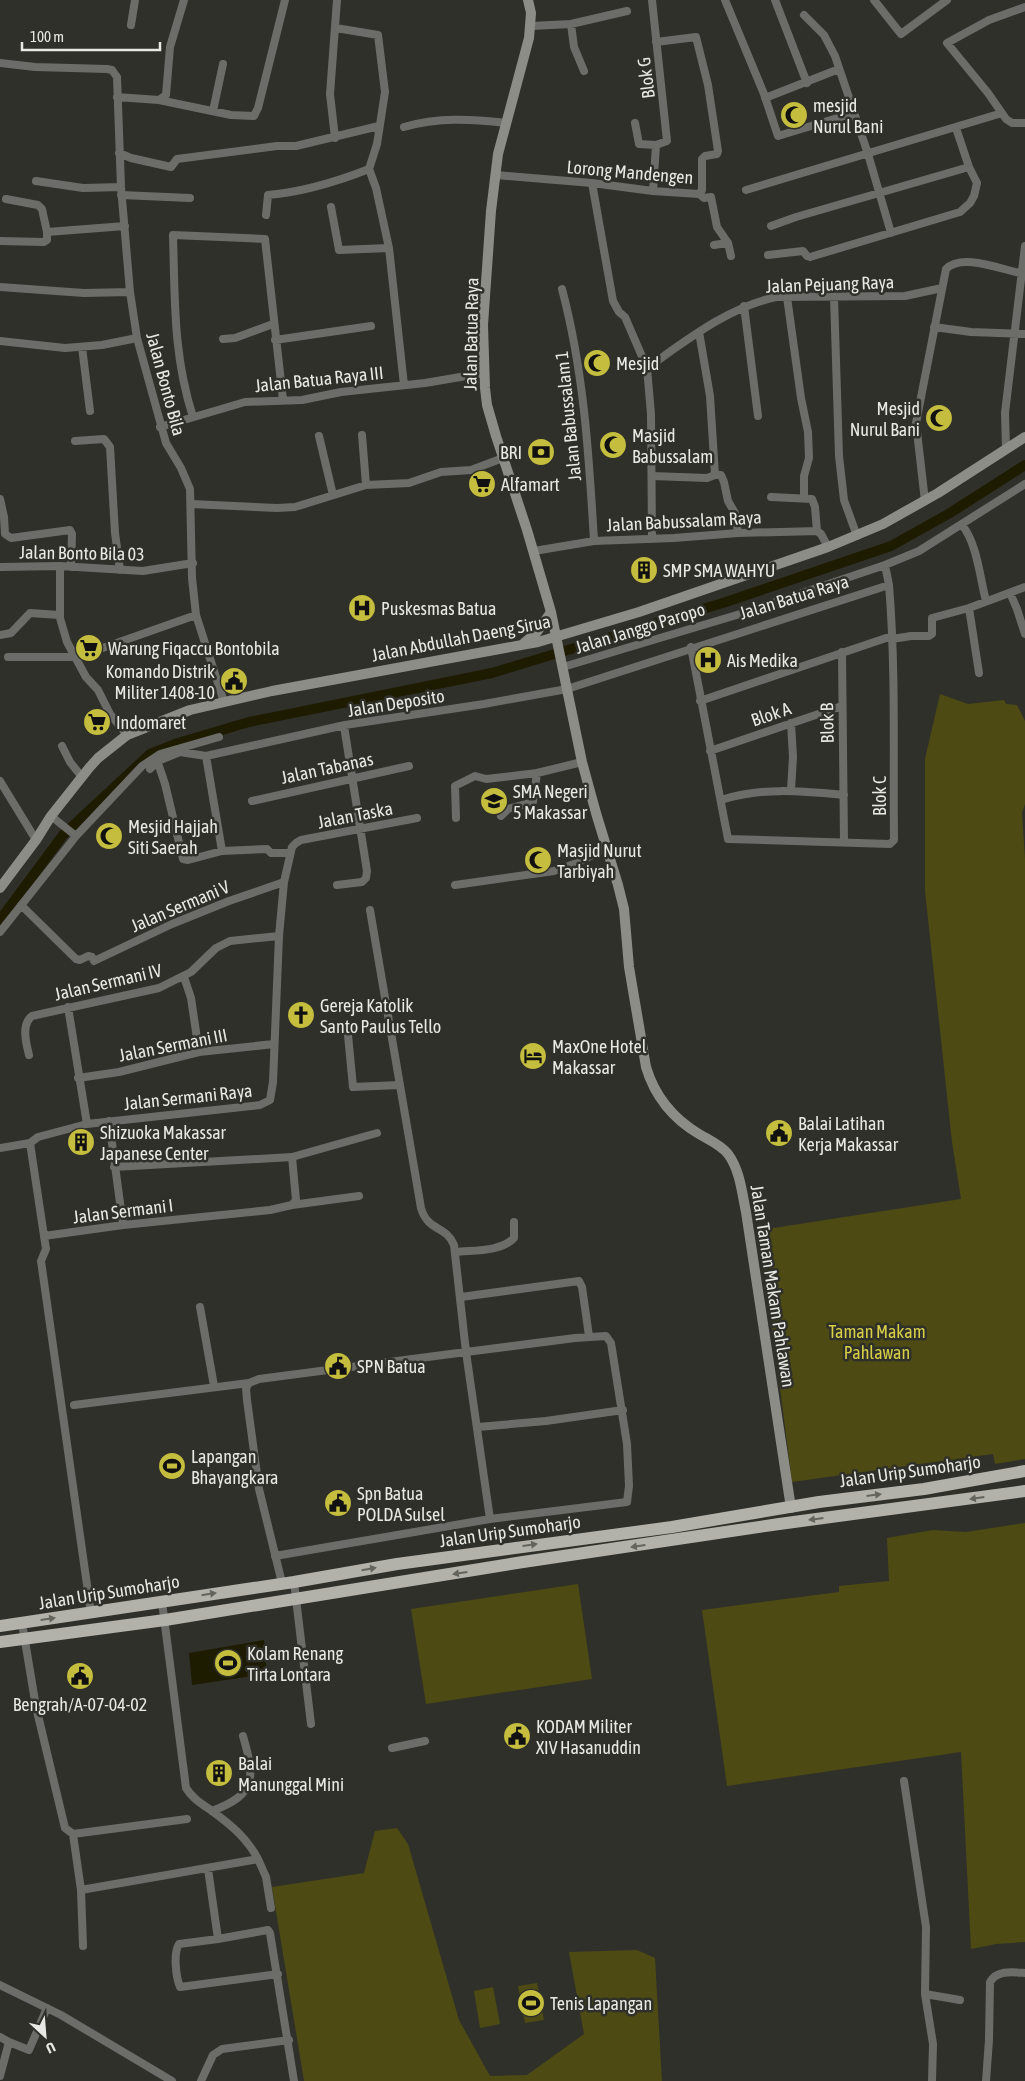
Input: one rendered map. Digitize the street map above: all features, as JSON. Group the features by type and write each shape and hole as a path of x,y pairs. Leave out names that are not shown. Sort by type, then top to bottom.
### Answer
{"highway":[{"name":"Jalan Urip Sumoharjo","path":"0,1626 288,1583 397,1564 672,1527 818,1502 924,1489 1025,1471"},
{"name":"Jalan Urip Sumoharjo","path":"0,1642 165,1620 779,1524 1025,1490"},
{"path":"486,1551 490,1568"}],"main road":[{"name":"Jalan Batua Raya","path":"528,0 531,12 531,26 498,154 491,211 484,325 484,373 487,405 534,551 558,640 562,664"},
{"name":"Jalan Abdullah Daeng Sirua","path":"0,888 54,818 82,777 98,758 127,734 190,710 224,702 346,676 558,640 857,536 925,501 1025,437"},
{"path":"521,645 537,632 551,612"},
{"name":"Jalan Taman Makam Pahlawan","path":"562,664 582,762 624,909 629,967 646,1067 651,1082 664,1104 672,1113 683,1123 725,1150 737,1172 746,1212 791,1508"}],"street":[{"path":"131,25 135,0"},
{"path":"159,100 166,95 170,47 184,0"},
{"path":"117,96 159,100 213,111 254,116 285,0"},
{"path":"335,138 330,94 337,0"},
{"name":"Blok G","path":"635,123 638,144 656,145 666,143 652,0"},
{"path":"725,0 766,98 778,136 854,114"},
{"path":"775,0 807,83"},
{"path":"874,0 900,34 947,0"},
{"path":"1025,7 989,20 947,43 982,85 1006,119 1012,123 1025,123"},
{"path":"531,26 570,24 627,11"},
{"path":"804,15 824,35 839,69 868,154 891,233"},
{"path":"570,24 574,47 584,72"},
{"path":"336,28 378,35 384,92 375,150 369,169 376,188 389,248 404,385"},
{"name":"Lorong Mandengen","path":"496,174 592,183 653,192 699,194 702,190 702,159 705,156 717,154 718,151 708,85 696,37 656,42"},
{"name":"Jalan Bonto Bila","path":"0,63 35,67 107,69 112,70 116,77 121,191 130,292 137,338 148,372 160,427 166,443 181,468 190,489 192,578 196,615 224,702"},
{"path":"213,111 223,64"},
{"path":"766,98 839,69"},
{"path":"746,190 1002,113"},
{"path":"404,127 426,121 454,119 506,123"},
{"path":"119,153 131,158 171,167 177,158 277,146 294,146 335,138 379,126"},
{"path":"768,254 803,251 810,257 954,214 966,207 974,196 977,183 969,167 956,128"},
{"name":"Blok G","path":"653,192 656,145"},
{"path":"771,226 969,167"},
{"path":"266,215 268,195 313,188 369,169"},
{"path":"36,181 83,188 190,198"},
{"path":"592,183 613,301 619,312 625,317 647,368 650,396 652,539"},
{"path":"699,194 704,198 711,198 717,227 728,243 731,256"},
{"path":"0,241 44,242 47,240 42,209 38,205 6,200"},
{"path":"331,207 339,250 389,248"},
{"path":"47,232 125,226"},
{"path":"193,417 180,371 178,353 173,235 265,239 283,400"},
{"path":"714,246 728,243"},
{"path":"1006,449 1005,413 1016,334 1025,246"},
{"path":"925,501 916,423 946,270 954,264 972,262 1023,274"},
{"path":"0,287 84,293 130,292"},
{"name":"Jalan Pejuang Raya","path":"647,368 700,332 744,306 776,297 905,296 942,288"},
{"name":"Jalan Babussalam 1","path":"562,289 573,334 584,405 594,541"},
{"path":"834,296 839,412 838,456 844,500 857,536"},
{"path":"787,297 801,398 808,432 809,458 804,476 804,498"},
{"path":"744,306 758,416"},
{"path":"223,339 235,338 273,324"},
{"path":"275,340 371,326"},
{"path":"934,326 971,332 1025,334"},
{"path":"700,332 710,396 715,475"},
{"path":"0,341 65,348 102,346 137,338"},
{"path":"82,347 90,411"},
{"name":"Jalan Batua Raya III","path":"160,427 245,402 302,400 341,392 425,383 484,373"},
{"path":"362,435 366,485"},
{"path":"319,436 332,495"},
{"path":"75,441 104,439 110,447 115,533 120,570"},
{"path":"190,504 295,507 366,485 409,484 441,472 471,470 503,458"},
{"path":"652,476 707,478 721,475 728,500 736,513 738,533"},
{"name":"Jalan Janggo Paropo","path":"562,664 757,608 886,565 919,551 1025,484"},
{"path":"771,497 811,499 814,502 817,531 821,534 828,547"},
{"path":"0,499 4,517 2,531 11,538 70,530 72,534 71,567"},
{"path":"962,525 969,533 973,544 986,601"},
{"name":"Jalan Babussalam Raya","path":"534,551 594,541 738,533 817,531"},
{"name":"Jalan Bonto Bila 03","path":"0,567 60,566 143,571 193,563"},
{"path":"886,565 889,585"},
{"path":"60,566 60,615 67,642 77,656 86,676 98,690 110,714 127,734"},
{"name":"Blok C","path":"721,800 728,839 890,844 894,840 894,710 889,585"},
{"name":"Jalan Batua Raya","path":"567,689 889,585"},
{"path":"700,701 842,652 892,637 929,636 932,634 932,618 969,608 1025,587"},
{"path":"1010,593 1025,634"},
{"path":"969,608 980,673"},
{"path":"0,635 11,633 30,613 60,615"},
{"path":"8,657 77,656 196,615"},
{"path":"691,648 721,800 746,793 791,790 844,795"},
{"name":"Blok B","path":"842,652 844,842"},
{"name":"Jalan Deposito","path":"208,754 344,726 567,689"},
{"name":"Blok A","path":"710,751 842,706"},
{"path":"791,723 793,757 791,790"},
{"path":"337,885 362,882 366,878 362,828 344,726"},
{"path":"0,932 73,834 136,773 157,758 208,738 219,737"},
{"path":"208,738 208,754 222,851"},
{"path":"62,746 82,777"},
{"path":"150,768 157,758 180,752 208,754"},
{"path":"157,758 183,859 222,851 267,849 271,853 290,853"},
{"path":"456,818 454,793 455,786 458,783 475,776 486,778 537,773 582,762"},
{"name":"Jalan Tabanas","path":"252,801 409,766"},
{"path":"501,816 508,809 533,802 537,773"},
{"path":"0,781 36,840"},
{"path":"54,818 73,834"},
{"name":"Jalan Taska","path":"298,841 417,818"},
{"name":"Jalan Sermani Raya","path":"0,1148 30,1144 38,1137 86,1124 265,1103 270,1100 284,882 290,853 298,841"},
{"path":"455,884 554,871 577,863 606,848"},
{"name":"Jalan Sermani V","path":"21,905 78,961 92,956 94,961 172,924 229,901 284,882"},
{"path":"370,910 424,1215 430,1225 449,1236 456,1252 466,1352 490,1519"},
{"name":"Jalan Sermani IV","path":"29,1055 26,1023 29,1018 68,1007 160,988 184,977 216,948 230,941 280,936"},
{"path":"184,977 193,1009 199,1052"},
{"path":"68,1007 86,1124"},
{"path":"348,1035 353,1087 400,1085"},
{"name":"Jalan Sermani III","path":"78,1078 119,1072 199,1052 274,1044"},
{"path":"109,1121 123,1225"},
{"path":"114,1167 292,1157 377,1133"},
{"path":"30,1144 46,1249 41,1261 91,1613"},
{"path":"292,1157 294,1203"},
{"name":"Jalan Sermani I","path":"44,1236 123,1225 270,1210 294,1203 359,1196"},
{"path":"456,1252 510,1243 514,1238 514,1222"},
{"path":"461,1297 579,1281 582,1287 589,1336"},
{"path":"200,1307 214,1386"},
{"path":"74,1405 589,1336 606,1336 609,1339 623,1410 629,1477 627,1502 490,1519 275,1556"},
{"path":"248,1383 246,1388 247,1400 259,1489 275,1556 296,1598 311,1724"},
{"path":"478,1427 546,1421 623,1410"},
{"path":"672,1527 674,1540"},
{"path":"656,1529 658,1542"},
{"path":"162,1602 186,1788 191,1796 239,1832 258,1859 266,1877 271,1908"},
{"path":"22,1623 36,1708 60,1809 66,1828 73,1834 81,1890 83,1946"},
{"path":"212,1811 237,1798 249,1784 252,1777 252,1768 243,1736"},
{"path":"392,1748 425,1741"},
{"path":"904,1781 926,1927 925,1994 930,2015 934,2052 932,2081"},
{"path":"73,1834 188,1819"},
{"path":"81,1890 258,1859"},
{"path":"208,1869 218,1939"},
{"path":"278,1974 180,1987 176,1948 179,1944 268,1930 278,1974 294,2081"},
{"path":"986,2081 990,1982 994,1976 1000,1973 1025,1973"},
{"path":"0,1985 47,2008 172,2081"},
{"path":"925,1994 960,2000"},
{"path":"0,2037 29,2050 47,2008"},
{"path":"201,2081 213,2055 222,2049 289,2040"},
{"path":"0,2076 9,2042"}],"green space":[{"name":"Taman Makam Pahlawan","path":"940,694 968,704 1004,700 1006,704 1017,705 1025,721 1025,804 1022,813 1025,858 1025,1459 995,1464 993,1454 792,1482 760,1230 961,1199 952,1142 925,891 925,759"},
{"path":"1025,1523 1025,1942 996,1944 971,1949 961,1752 727,1786 702,1610 839,1592 839,1586 889,1581 887,1538 933,1530 966,1532"},
{"path":"578,1584 592,1679 426,1704 411,1609"},
{"path":"397,1828 408,1844 459,2020 490,2076 527,2075 584,2034 569,1952 637,1950 655,1958 662,2081 304,2081 272,1887 364,1873 375,1831"},
{"name":"Tenis Lapangan","path":"537,1983 544,2020 525,2023 518,1986"},
{"name":"Tenis Lapangan","path":"493,1987 500,2024 480,2028 474,1991"}],"shaded area":[{"name":"Kolam Renang Tirta Lontara","path":"264,1640 267,1674 192,1685 189,1653"}],"waterway":[{"path":"0,920 63,835 150,754 178,743 249,722 492,673 726,602 891,546 950,513 1025,465"}],"place":[{"name":"mesjid Nurul Bani","path":"794,115"},
{"name":"Mesjid","path":"597,363"},
{"name":"Mesjid Nurul Bani","path":"939,418"},
{"name":"Masjid Babussalam","path":"613,445"},
{"name":"BRI","path":"541,452"},
{"name":"Alfamart","path":"482,484"},
{"name":"SMP SMA WAHYU","path":"644,570"},
{"name":"Puskesmas Batua","path":"362,608"},
{"name":"Warung Fiqaccu Bontobila","path":"89,648"},
{"name":"Ais Medika","path":"708,660"},
{"name":"Komando Distrik Militer 1408-10","path":"234,681"},
{"name":"Indomaret","path":"97,722"},
{"name":"SMA Negeri 5 Makassar","path":"494,801"},
{"name":"Mesjid Hajjah Siti Saerah","path":"109,836"},
{"name":"Masjid Nurut Tarbiyah","path":"538,860"},
{"name":"Gereja Katolik Santo Paulus Tello","path":"301,1015"},
{"name":"MaxOne Hotel Makassar","path":"533,1056"},
{"name":"Balai Latihan Kerja Makassar","path":"779,1133"},
{"name":"Shizuoka Makassar Japanese Center","path":"81,1142"},
{"name":"SPN Batua","path":"338,1366"},
{"name":"Lapangan Bhayangkara","path":"172,1466"},
{"name":"Spn Batua POLDA Sulsel","path":"338,1503"},
{"name":"Kolam Renang Tirta Lontara","path":"228,1663"},
{"name":"Bengrah/A-07-04-02","path":"80,1676"},
{"name":"KODAM Militer XIV Hasanuddin","path":"517,1736"},
{"name":"Balai Manunggal Mini","path":"219,1773"},
{"name":"Tenis Lapangan","path":"531,2003"}]}
